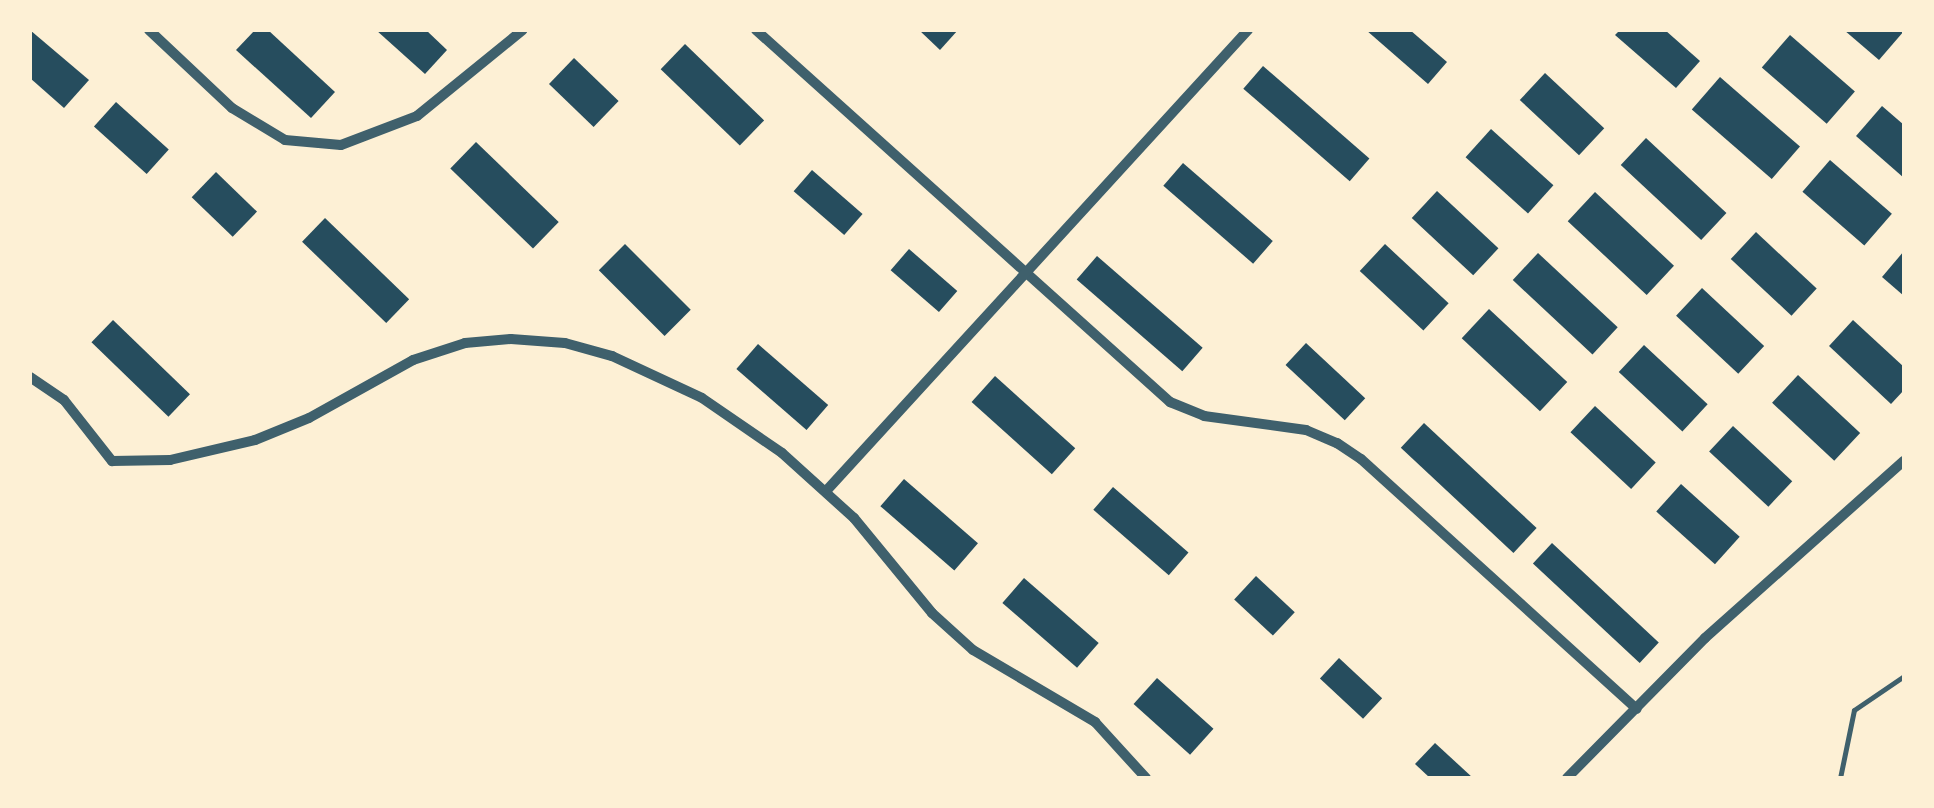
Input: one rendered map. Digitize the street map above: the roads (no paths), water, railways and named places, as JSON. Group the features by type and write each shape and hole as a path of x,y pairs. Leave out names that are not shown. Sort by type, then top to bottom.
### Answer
{"street":[{"path":"148,30 232,108 285,140 341,144 417,116 523,30"},
{"path":"756,30 1022,274 1170,402 1204,416 1306,430 1361,459 1637,709"},
{"path":"826,490 1248,30"},
{"path":"30,377 64,400 112,461 170,460 255,440 309,418 412,360 465,343 511,339 565,344 653,372 746,425 826,490 932,613 973,650 1095,722 1146,778"},
{"path":"1567,778 1705,638 1904,461"}],"lane":[{"path":"1840,778 1854,710 1904,676"}]}
